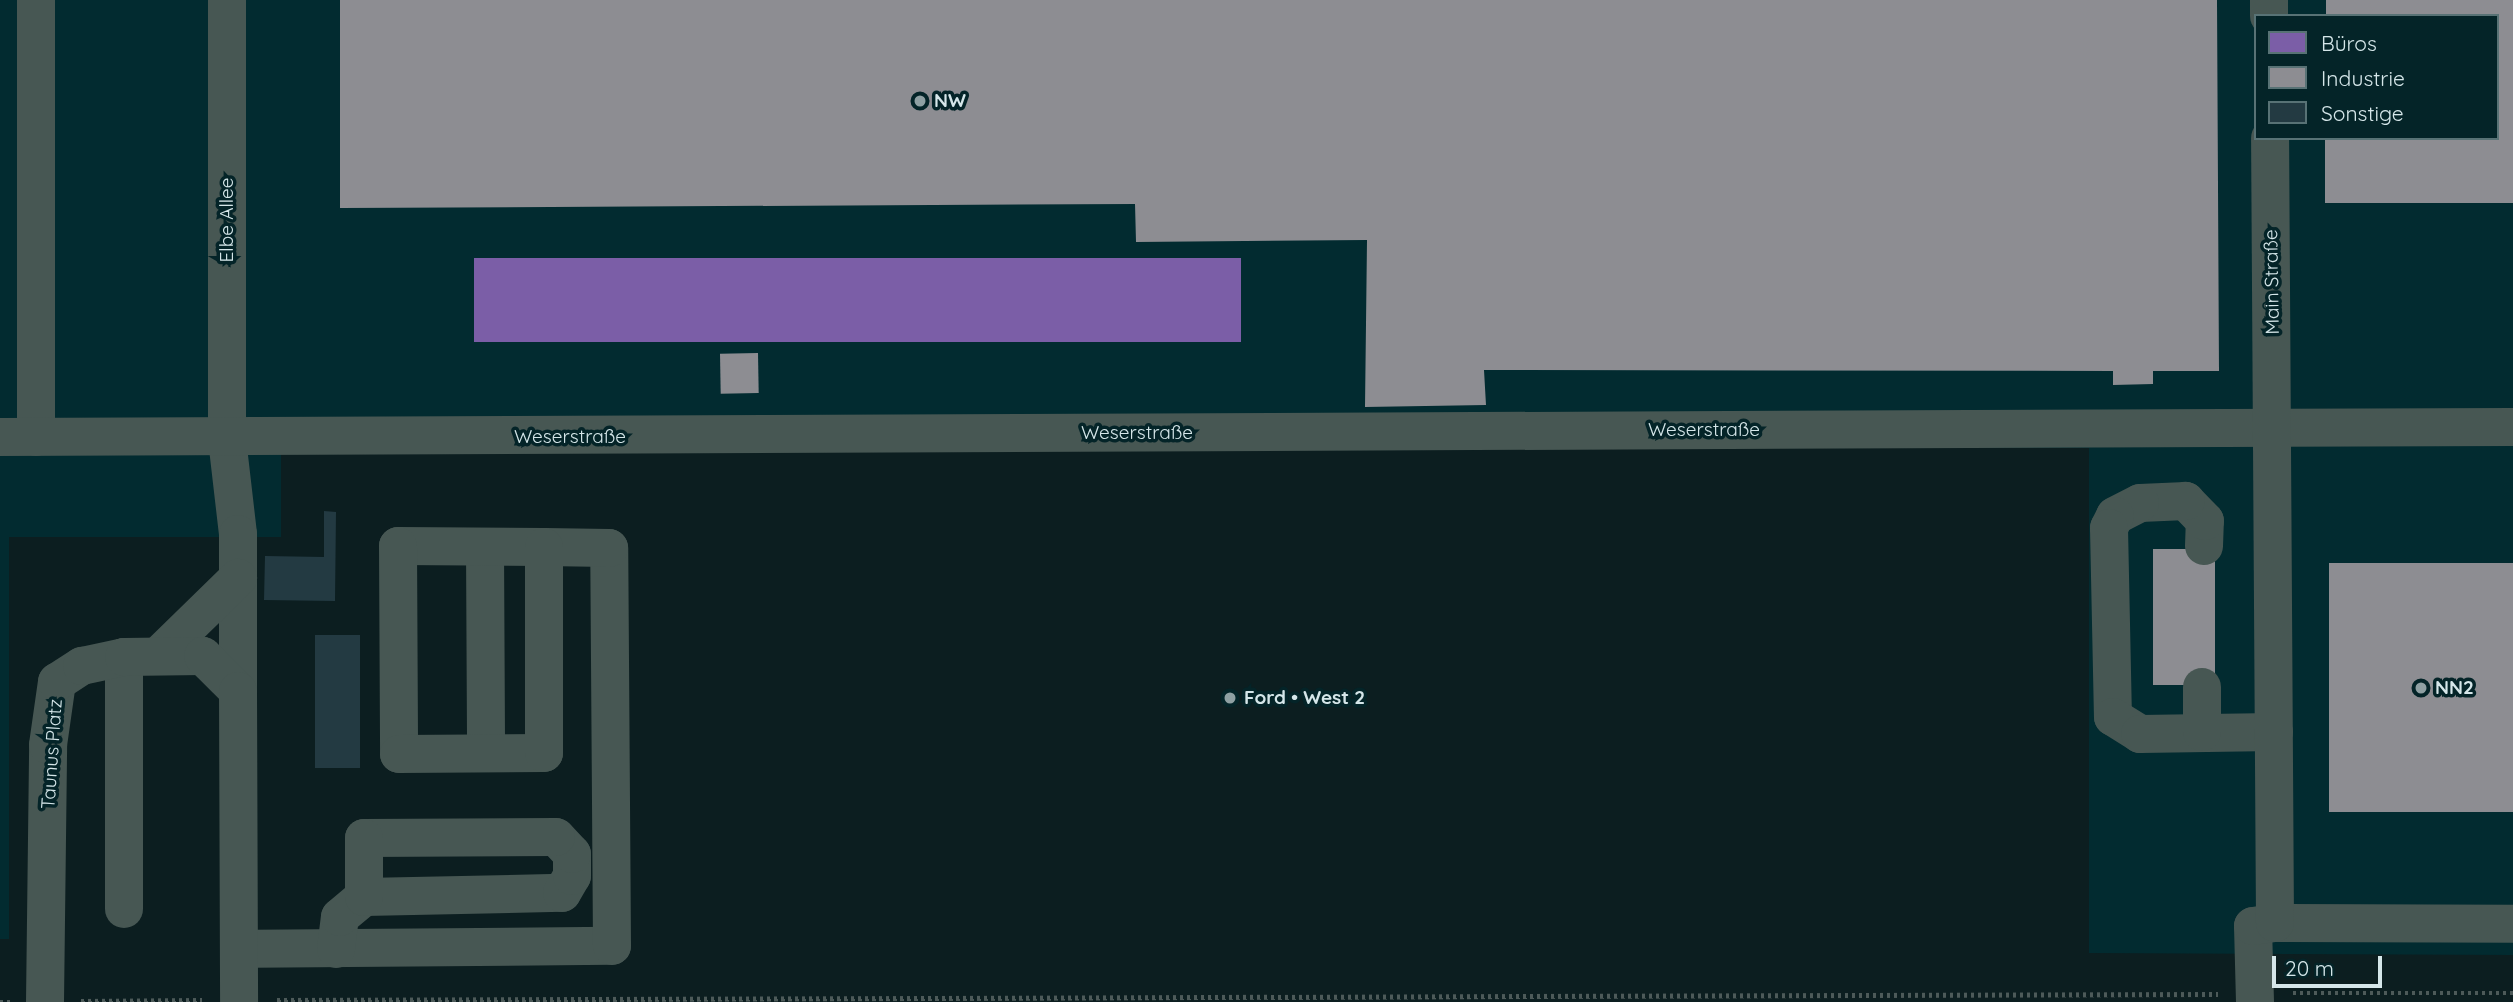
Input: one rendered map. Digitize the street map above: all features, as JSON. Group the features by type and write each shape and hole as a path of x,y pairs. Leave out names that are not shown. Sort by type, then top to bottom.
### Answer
{"street":[{"path":"18,437 36,0"},
{"name":"Elbe Allee","path":"227,0 226,439 238,534 238,691"},
{"name":"Main Straße","path":"2270,140 2274,426 2275,923"},
{"name":"Weserstraße","path":"18,437 226,439 2274,426 2513,427"},
{"path":"2204,546 2205,521 2186,501 2140,503 2115,516 2109,528 2113,717 2140,734 2274,732"},
{"path":"239,949 612,946 609,548 544,547 398,546 398,754 544,753 544,547"},
{"path":"485,547 486,753"},
{"path":"124,909 141,656 238,578"},
{"name":"Taunus Platz","path":"45,1002 48,745 57,682 82,666 141,656 203,656 238,691"},
{"path":"2202,687 2202,733"},
{"path":"238,691 239,1001"},
{"path":"337,949 340,916 364,897 562,893 572,876 572,854 556,837 364,838 364,897"},
{"path":"2255,998 2253,926 2275,923 2513,923"}],"path":[{"path":"0,1002 2255,998 2513,993"}],"shaded area":[{"path":"0,0 2513,0 2513,955 2089,953 2089,448 281,448 281,537 9,537 9,939 0,939"}],"building: Büros":[{"path":"474,258 1241,258 1241,342 474,342"}],"building: Industrie":[{"path":"340,0 2217,0 2219,371 2153,371 2153,384 2113,385 2113,371 1484,370 1486,405 1365,407 1367,240 1136,242 1135,204 340,208"},
{"path":"2326,0 2513,0 2513,203 2325,203 2325,140 2499,140 2499,14 2326,14"},
{"path":"758,353 759,393 721,394 720,354"},
{"path":"2153,549 2215,549 2215,685 2153,685"},
{"name":"NN2","path":"2329,563 2513,563 2513,812 2329,812"}],"building: Sonstige":[{"path":"324,511 336,512 335,601 264,600 265,556 324,557"},
{"path":"315,635 360,635 360,768 315,768"}],"place":[{"name":"NW","path":"920,101"},
{"name":"NN2","path":"2421,688"},
{"name":"Ford • West 2","path":"1230,698"}]}
